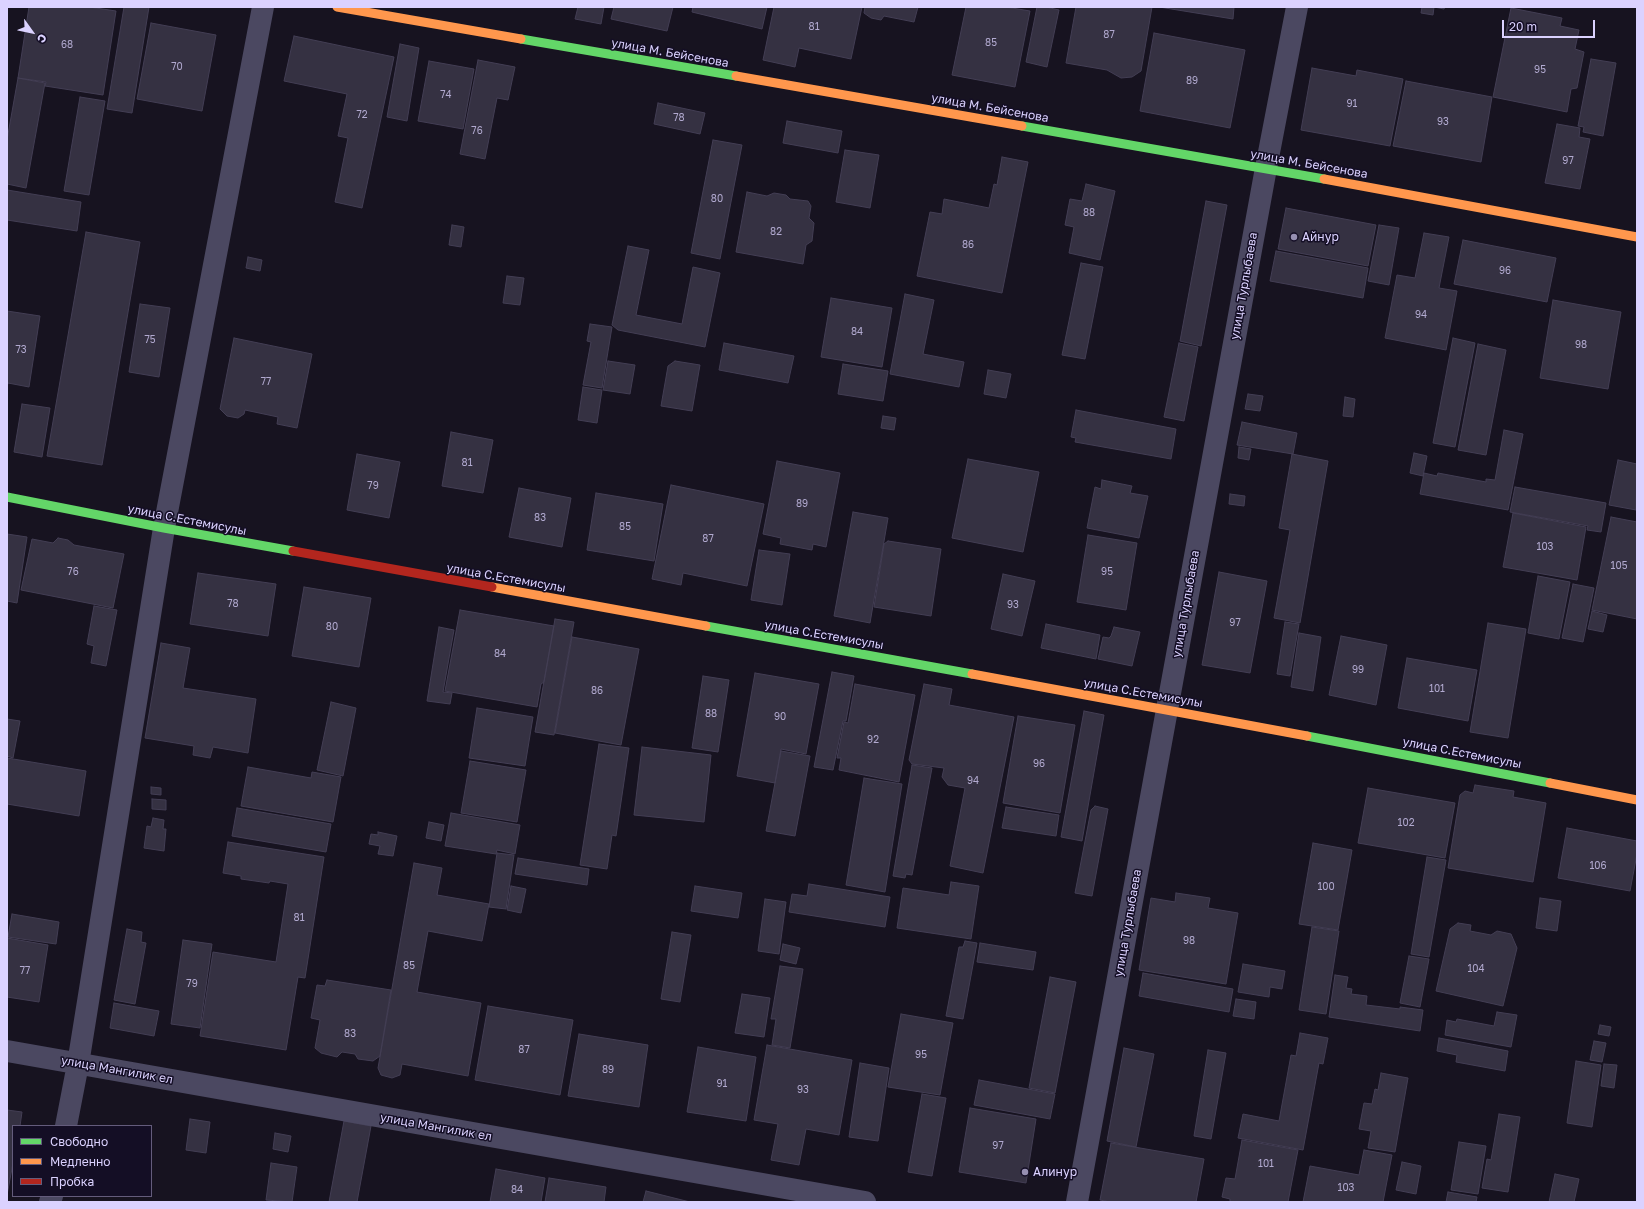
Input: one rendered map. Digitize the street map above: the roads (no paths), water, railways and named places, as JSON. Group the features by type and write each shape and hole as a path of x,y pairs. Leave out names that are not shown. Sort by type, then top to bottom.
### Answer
{"street":[{"path":"66,1125 78,1064 164,528 263,7"},
{"name":"улица М. Бейсенова","path":"338,7 1266,168 1637,237"},
{"name":"улица Турлыбаева","path":"1077,1202 1266,168 1297,7"},
{"name":"улица С.Естемисулы","path":"7,497 164,528 1167,709 1637,800"},
{"name":"улица Мангилик ел","path":"7,1052 865,1202"}],"place":[{"name":"Айнур","path":"1294,237"},
{"name":"Алинур","path":"1025,1172"}]}
